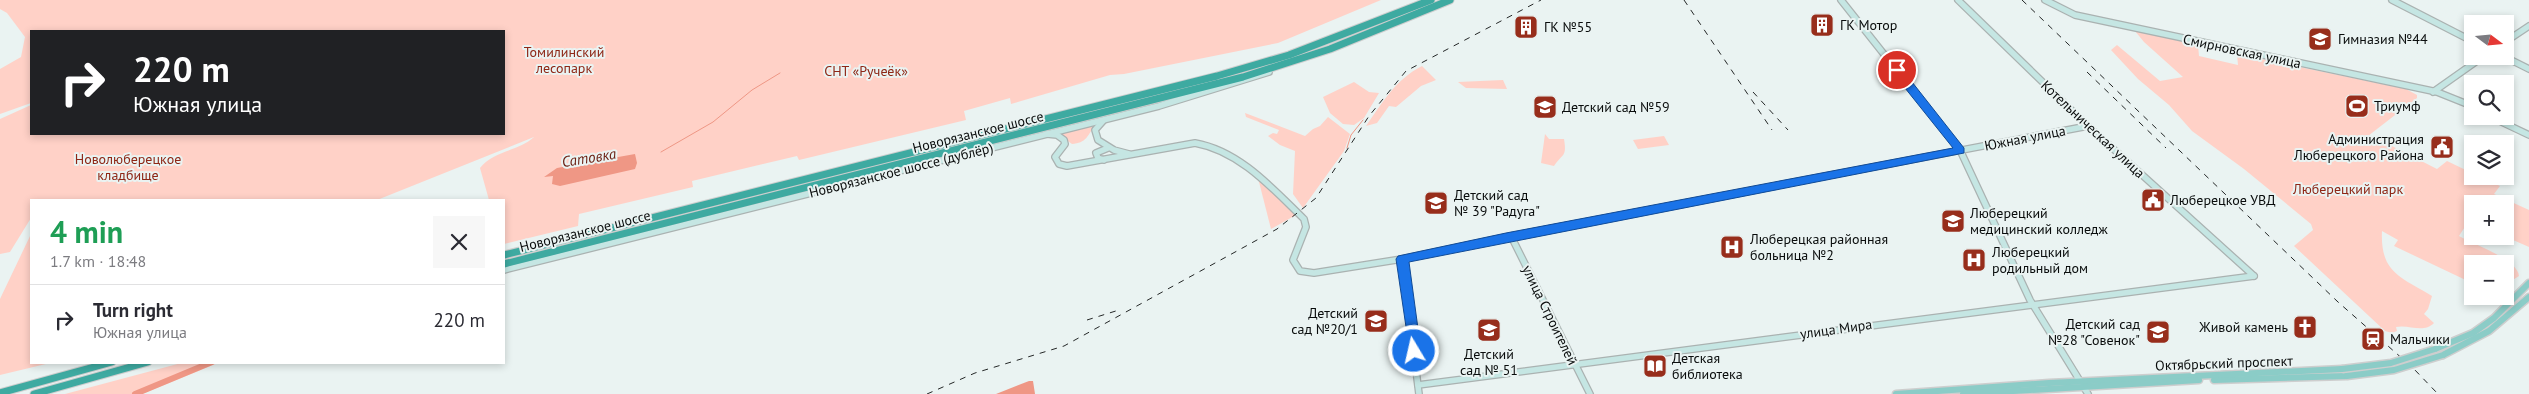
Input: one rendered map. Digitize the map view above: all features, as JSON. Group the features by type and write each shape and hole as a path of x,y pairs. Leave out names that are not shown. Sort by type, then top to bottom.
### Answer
{"highway":[{"name":"Новорязанское шоссе","path":"505,255 1217,76 1289,55 1431,0"},
{"name":"Новорязанское шоссе","path":"505,264 1184,93 1296,60 1358,38 1450,0"},
{"path":"0,394 105,364"},
{"path":"34,394 141,364"}],"main road":[{"name":"Октябрьский проспект","path":"2344,373 2391,363 2435,349 2472,333 2487,323 2529,284"},
{"name":"Октябрьский проспект","path":"1896,394 2394,370 2443,355 2479,339 2498,326 2529,297"},
{"name":"Октябрьский проспект","path":"1963,394 2082,384"}],"street":[{"path":"1841,0 1960,150 2032,304 2088,394"},
{"name":"Котельническая улица","path":"1958,0 2088,126 2253,275"},
{"name":"Смирновская улица","path":"2045,0 2075,15 2436,90 2464,103"},
{"path":"2392,0 2464,37"},
{"path":"2514,36 2529,26"},
{"name":"Новорязанское шоссе (дублёр)","path":"505,270 1105,120 1248,79 1296,60"},
{"path":"2514,62 2529,69"},
{"path":"2436,90 2471,65"},
{"path":"1105,120 1098,125 1095,136 1102,144 1131,155"},
{"path":"2509,125 2529,134"},
{"path":"2512,125 2529,134"},
{"name":"Южная улица","path":"1131,155 1200,143 1255,171 1306,222 1304,233 1293,260 1300,270 1314,273 1402,259 1511,236 2088,126"},
{"path":"1047,134 1059,136 1065,144 1055,156 1057,161 1067,166 1131,155"},
{"path":"1103,149 1112,149 1114,156 1107,160 1098,158 1096,153 1103,149"},
{"name":"улица Строителей","path":"1511,236 1590,394"},
{"path":"1402,259 1419,394"},
{"name":"улица Мира","path":"1418,385 2253,275"}],"green space":[{"path":"0,0 1381,0 1278,43 1124,74 1110,75 1011,104 1010,98 964,111 966,120 799,160 797,156 692,181 693,187 579,214 578,226 505,244 505,199 489,199 480,168 485,162 528,142 534,137 379,199 30,199 30,220 10,252 0,254 0,119 30,105 30,135 505,135 505,30 30,30 30,103 0,114 0,69 21,57 25,37 7,13 0,9"},
{"name":"Люберецкий парк","path":"2135,31 2198,45 2199,56 2238,65 2237,54 2406,89 2417,95 2417,98 2368,136 2355,138 2373,142 2381,137 2387,138 2389,139 2386,143 2437,169 2447,161 2464,169 2464,185 2500,186 2494,194 2496,195 2464,195 2464,228 2459,236 2464,238 2464,245 2478,245 2498,255 2464,255 2464,279 2394,246 2398,240 2382,231 2382,245 2389,265 2402,278 2432,296 2428,309 2424,314 2434,323 2425,328 2401,326 2396,327 2397,331 2392,333 2385,331 2294,246 2313,230 2311,224 2244,169 2192,131 2169,105 2138,79 2111,50 2117,45 2160,81 2183,77 2144,42"},
{"path":"1422,66 1436,80 1421,86 1396,107 1389,106 1377,123 1366,126 1397,85"},
{"path":"1503,80 1507,89 1466,88 1458,82"},
{"path":"1354,82 1369,92 1379,93 1364,118 1354,125 1343,124 1330,113 1323,97"},
{"path":"1245,113 1305,136 1320,126 1328,117 1350,134 1344,151 1303,208 1293,194 1295,151 1280,145 1268,136 1273,133 1277,134 1279,130 1246,117"},
{"path":"1095,124 1081,142 1072,144 1058,134"},
{"path":"1545,134 1549,139 1564,139 1565,152 1554,166 1541,163"},
{"path":"1664,136 1669,145 1638,149 1633,140"},
{"path":"1259,178 1296,215 1271,229"},
{"name":"Люберецкий парк","path":"2514,203 2529,210 2529,247 2514,240"},
{"path":"30,236 30,364 46,364 0,375 0,299"},
{"name":"Люберецкий парк","path":"2514,267 2517,270 2519,276 2514,279"},
{"path":"178,364 216,364 142,394 65,394"}],"shaded area":[{"path":"635,154 637,163 635,169 560,186 552,184 553,176 544,177 557,168"},
{"path":"1033,381 1035,394 996,394"}],"waterway":[{"path":"661,152 713,122 752,90 780,73"},
{"path":"1347,148 1351,135 1363,120"},
{"name":"Сатовка","path":"135,394 207,364"}],"railway":[{"path":"927,394 975,373 1064,346 1277,229 1316,198 1369,116 1406,71 1541,0"},
{"path":"1684,0 1772,130"},
{"path":"2022,0 2338,302 2413,368 2438,394"},
{"path":"2087,72 2166,148"},
{"path":"1753,92 1788,130"},
{"path":"1087,320 1119,310"}],"place":[{"name":"ГК Мотор","path":"1822,25"},
{"name":"ГК №55","path":"1526,27"},
{"name":"Гимназия №44","path":"2320,39"},
{"name":"Триумф","path":"2357,106"},
{"name":"Детский сад №59","path":"1545,107"},
{"name":"Администрация Люберецкого Района","path":"2442,147"},
{"name":"Люберецкое УВД","path":"2153,200"},
{"name":"Детский сад № 39 \"Радуга\"","path":"1436,203"},
{"name":"Люберецкий медицинский колледж","path":"1953,221"},
{"name":"Люберецкая районная больница №2","path":"1732,247"},
{"name":"Люберецкий родильный дом","path":"1974,260"},
{"name":"Детский сад №20/1","path":"1376,321"},
{"name":"Живой камень","path":"2305,327"},
{"name":"Детский сад № 51","path":"1489,330"},
{"name":"Детский сад №28 \"Совенок\"","path":"2158,332"},
{"name":"Мальчики","path":"2373,339"},
{"name":"Детская библиотека","path":"1655,366"}],"route":[{"path":"1414,351 1402,259 1506,237 1960,150 1926,110 1897,70"}],"park label":[{"name":"Томилинский лесопарк","path":"564,60"},
{"name":"СНТ «Ручеёк»","path":"866,71"},
{"name":"Новолюберецкое кладбище","path":"128,168"}]}
